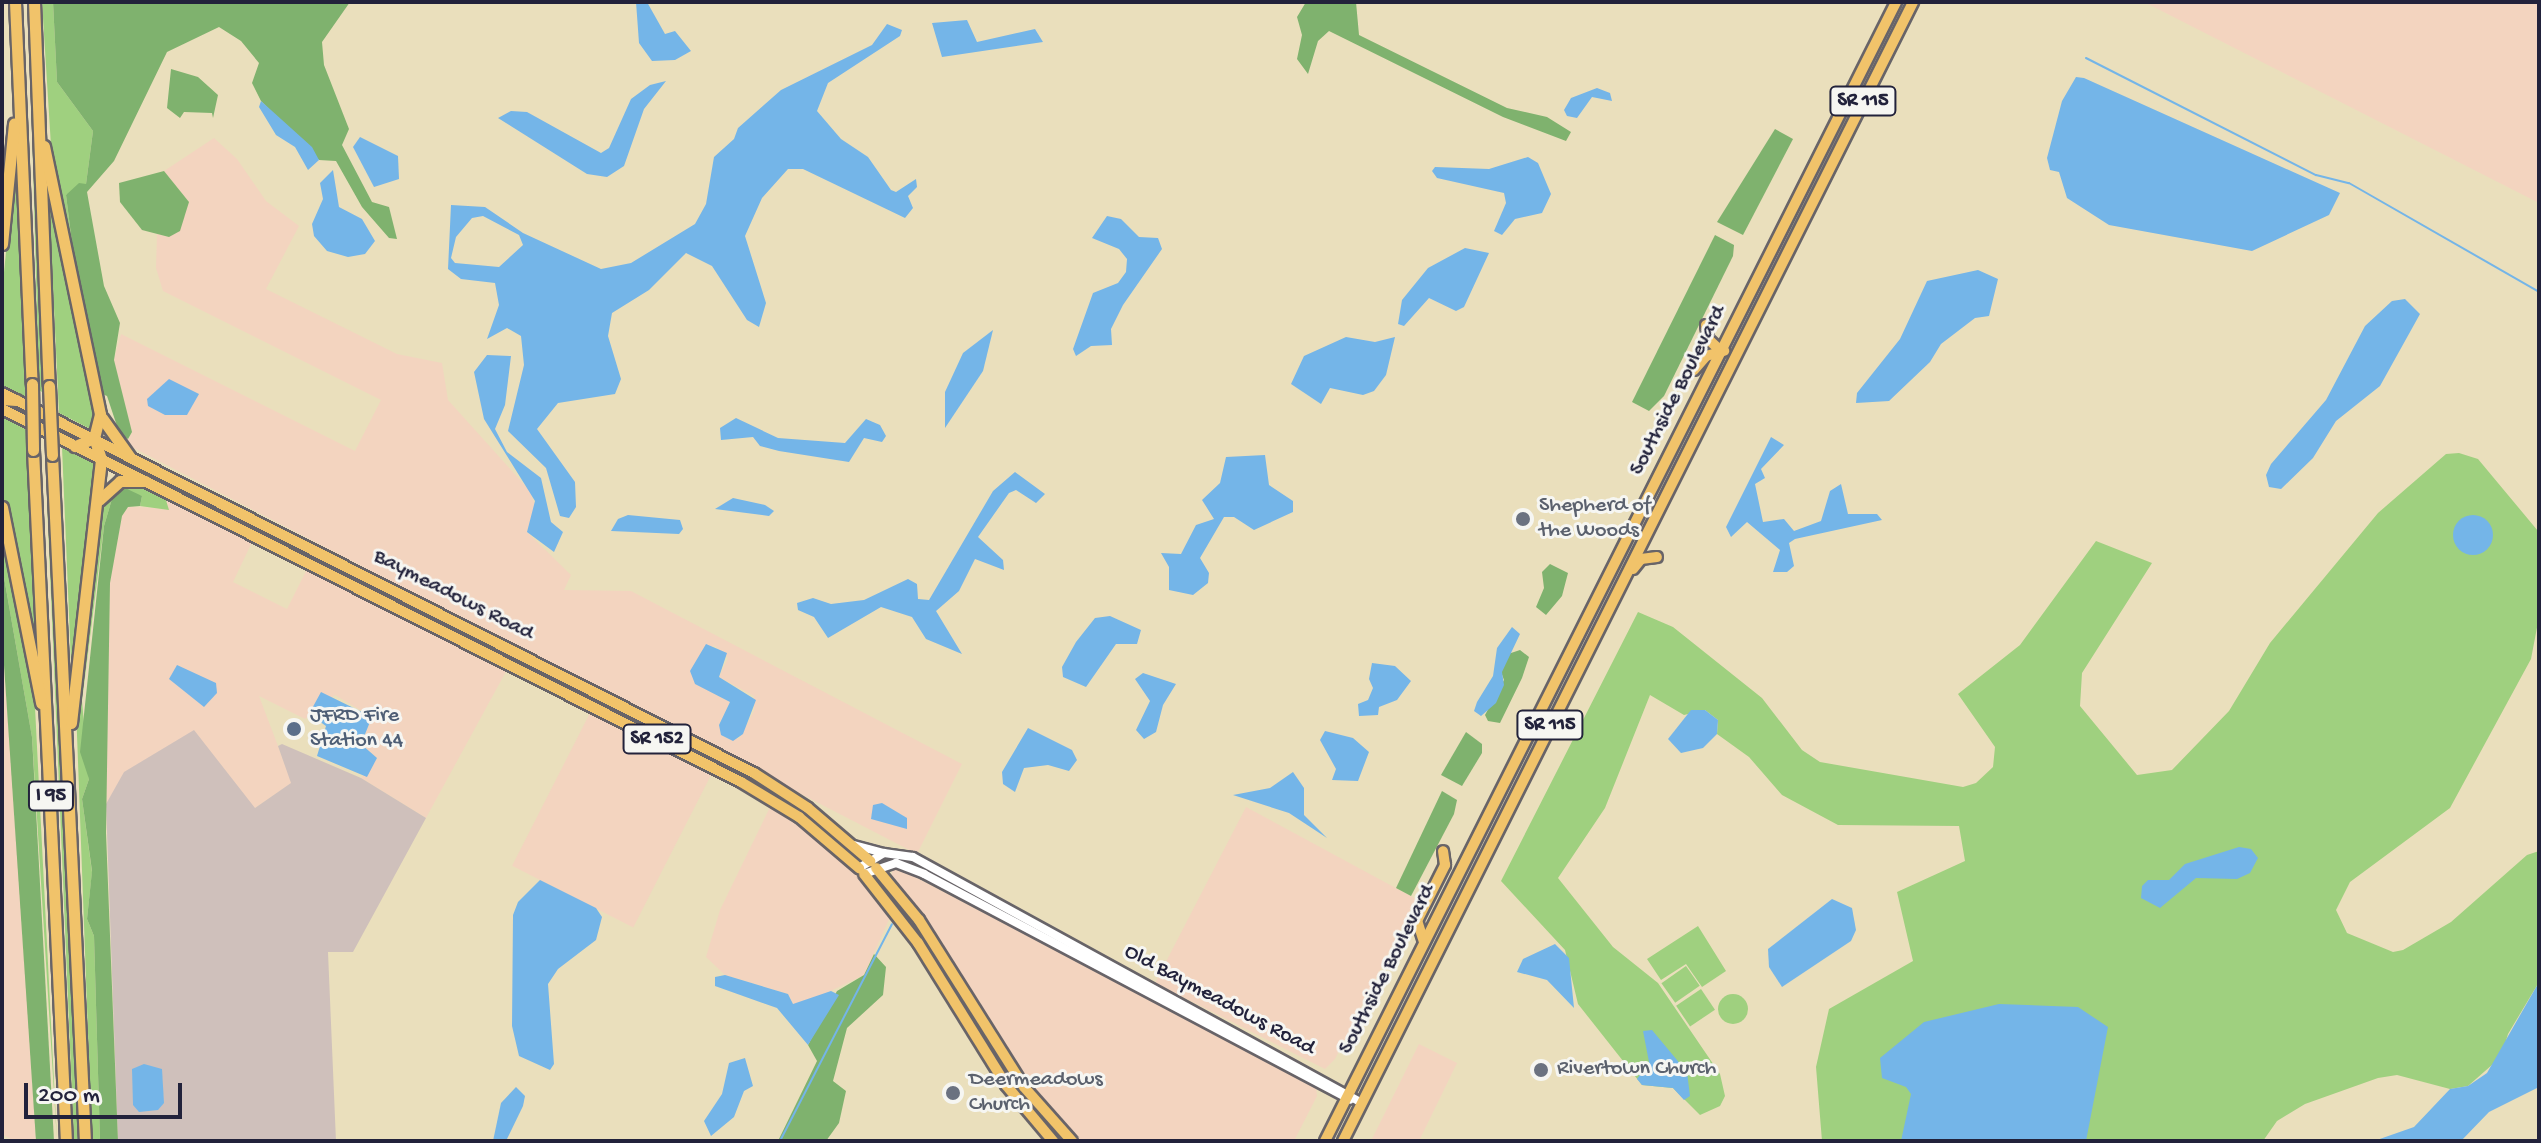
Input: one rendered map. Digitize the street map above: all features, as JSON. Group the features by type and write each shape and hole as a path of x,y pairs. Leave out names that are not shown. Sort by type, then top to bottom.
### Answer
{"highway":[{"name":"I 95","path":"15,2 66,1141"},
{"name":"I 95","path":"34,2 85,1141"},
{"path":"2,244 19,83"},
{"path":"40,131 100,414 129,456"},
{"path":"2,399 16,400"},
{"path":"67,752 97,504 101,459 94,438 100,414"},
{"path":"75,446 94,438"},
{"path":"97,504 102,494 120,481 145,481"},
{"path":"2,507 49,743"}],"main road":[{"name":"Southside Boulevard","path":"1325,1141 1896,2"},
{"name":"Southside Boulevard","path":"1343,1141 1913,2"},
{"path":"1706,325 1708,339 1721,351"},
{"path":"1694,370 1706,356 1738,348"},
{"name":"Baymeadows Road","path":"2,393 754,773 853,844 873,864 919,920 1024,1087 1072,1141"},
{"name":"Baymeadows Road","path":"2,409 741,782 799,817 862,871 918,943 1006,1085 1053,1141"},
{"path":"1639,515 1634,533 1639,547"},
{"path":"1621,582 1638,561 1657,557"},
{"path":"1424,942 1417,921 1445,865 1443,851"}],"street":[{"path":"853,844 884,853"},
{"name":"Old Baymeadows Road","path":"862,871 884,853 926,863 1348,1096"},
{"name":"Old Baymeadows Road","path":"873,864 896,863 924,874 1362,1103"}],"shaded area":[{"path":"2144,2 2539,2 2539,203"},
{"path":"214,138 237,159 266,201 299,226 266,289 397,354 442,363 448,400 530,491 535,505 527,532 571,575 564,590 631,591 962,764 917,854 126,444 132,432 114,360 121,334 355,451 381,400 163,291 156,268 157,234 169,237 189,202 164,171","holes":["714,645 728,658 719,677 754,696 754,711 739,739 719,725 730,702 695,683"]},
{"path":"165,497 253,540 233,582 287,609 309,565 509,666 426,818 361,778 377,758 361,744 372,717 335,695 305,719 259,696 292,783 255,808 106,804 110,583 122,516 128,507 164,508"},
{"path":"5,634 36,1141 14,1141 2,1134"},
{"path":"592,709 713,771 633,928 512,866"},
{"path":"194,730 255,808 291,783 278,746 282,744 361,778 426,818 353,952 328,952 336,1141 118,1141 106,804 124,772"},
{"path":"772,803 851,865 892,913 864,975 801,1005 793,1004 788,994 725,975 706,957 720,910"},
{"path":"1246,807 1416,899 1335,1059 1325,1069 1155,983"},
{"path":"898,868 1316,1087 1317,1096 1294,1141 1077,1141 1036,1097 892,880 892,871"},
{"path":"1419,1044 1457,1063 1419,1141 1371,1141"}],"green space":[{"path":"42,2 53,2 57,82 93,131 86,184 66,195 76,275 52,162"},
{"path":"53,2 350,2 322,42 324,65 349,129 342,145 372,202 389,207 397,239 389,238 362,207 336,161 319,160 261,101 252,83 259,63 241,41 219,27 167,52 114,161 87,192 104,286 120,323 114,360 132,432 128,439 120,435 107,396 100,393 76,275 66,195 79,183 86,184 93,131 57,82"},
{"path":"1306,2 1356,2 1359,35 1507,108 1547,117 1571,132 1566,141 1503,117 1329,31 1318,41 1308,74 1297,59 1302,35 1297,17"},
{"path":"171,69 198,77 218,95 213,118 212,113 184,112 180,118 167,108"},
{"path":"31,90 42,349 45,394 39,390"},
{"path":"1775,129 1793,139 1743,235 1717,222"},
{"path":"47,160 96,408 94,431 59,413"},
{"path":"14,170 26,397 2,385 2,293"},
{"path":"164,171 189,202 180,231 169,237 142,230 120,202 119,183"},
{"path":"1715,235 1734,245 1733,256 1664,396 1649,411 1632,402"},
{"path":"2,417 27,430 40,689 2,493"},
{"path":"62,447 97,463 72,686"},
{"path":"2459,453 2478,459 2538,531 2539,617 2531,659 2450,808 2350,882 2336,910 2347,933 2393,952 2403,950 2451,922 2527,855 2539,851 2539,982 2508,1034 2501,1057 2468,1086 2450,1089 2397,1075 2378,1078 2305,1104 2277,1121 2263,1141 1822,1141 1816,1067 1829,1009 1913,961 1897,892 1965,861 1959,826 1838,825 1782,795 1749,757 1717,734 1718,720 1705,710 1684,715 1650,695 1605,808 1558,878 1613,947 1658,983 1720,1074 1725,1096 1720,1106 1700,1115 1673,1088 1642,1085 1578,1004 1565,950 1501,881 1638,612 1673,627 1762,698 1802,750 1820,762 1963,787 1976,783 1993,767 1995,747 1958,694 2020,645 2096,541 2152,563 2082,673 2080,706 2137,775 2172,770 2229,711 2270,643 2378,513 2446,454"},
{"path":"138,483 165,497 169,510 140,506 142,496 114,492 104,526 82,701 89,779 82,799 92,872 87,919 94,936 100,1141 92,1141 76,708 104,498 113,487"},
{"path":"123,487 142,496 140,506 128,507 122,516 110,583 106,833 118,1141 100,1141 94,936 87,919 92,871 82,799 89,779 80,752 104,526 114,492"},
{"path":"47,502 50,510 78,1141 74,1141"},
{"path":"2,527 35,707 57,1141 32,737 2,566"},
{"path":"1550,564 1568,573 1562,596 1546,615 1536,607 1544,588 1542,572"},
{"path":"2,566 32,737 54,1141 36,1141 2,635"},
{"path":"1520,650 1529,657 1522,678 1500,723 1488,721 1485,715 1504,680 1501,672 1508,654"},
{"path":"1466,732 1482,744 1482,753 1462,786 1441,775"},
{"path":"1442,791 1457,800 1454,814 1411,896 1396,888"},
{"path":"1698,926 1726,971 1702,987 1686,964 1661,980 1647,959"},
{"path":"874,954 886,967 883,995 847,1028 833,1081 846,1091 839,1123 826,1141 778,1141 817,1061 808,1045 837,991 864,975"},
{"path":"1686,966 1700,986 1675,1003 1661,983"},
{"path":"1701,989 1715,1010 1690,1027 1676,1006"},
{"path":"1733,994 1744,998 1748,1009 1744,1020 1733,1024 1722,1020 1718,1009 1722,998"}],"water":[{"path":"636,2 647,2 665,34 675,31 691,51 675,60 652,61 639,43"},
{"path":"967,20 977,42 1035,29 1043,42 942,57 932,23"},
{"path":"887,24 902,30 900,36 828,83 817,111 841,139 868,157 891,190 896,192 916,179 917,187 908,196 913,208 905,218 803,169 788,169 762,198 745,236 766,303 759,327 747,320 712,266 686,253 649,290 612,313 608,336 621,379 615,394 558,403 537,429 575,482 576,507 569,518 560,516 546,468 508,431 524,365 521,336 507,328 487,339 499,305 495,283 461,279 448,269 451,205 485,207 523,233 601,269 631,263 695,224 706,204 714,157 734,139 738,128 781,90 872,45","holes":["483,216 519,235 523,245 499,267 455,263 451,258 456,237 472,218"]},
{"path":"2076,77 2340,193 2329,215 2252,251 2109,225 2067,198 2059,172 2050,170 2047,158 2062,101"},
{"path":"666,81 644,109 624,166 607,177 587,174 498,118 511,111 527,112 601,153 609,148 631,99 650,85"},
{"path":"1597,88 1610,93 1612,101 1592,97 1577,118 1567,116 1564,110 1571,98"},
{"path":"261,101 312,147 319,160 308,170 295,147 276,135 259,107"},
{"path":"360,137 398,156 399,179 374,187 353,147"},
{"path":"1528,157 1538,163 1551,194 1542,213 1515,219 1502,235 1494,231 1506,203 1504,193 1437,178 1432,171 1435,167 1489,169"},
{"path":"333,170 339,207 362,219 375,241 365,254 348,257 327,251 314,236 312,224 323,199 320,183"},
{"path":"1107,216 1121,219 1139,237 1158,238 1162,249 1123,305 1111,329 1112,345 1091,346 1076,356 1073,349 1093,293 1118,283 1126,272 1127,259 1119,249 1092,238"},
{"path":"1465,248 1489,253 1464,307 1456,311 1429,298 1404,326 1398,324 1402,300 1428,268"},
{"path":"1978,270 1998,279 1989,316 1975,318 1941,344 1930,362 1889,401 1856,403 1857,393 1900,339 1927,281"},
{"path":"2405,299 2420,314 2380,386 2336,421 2313,458 2281,489 2269,487 2266,475 2271,464 2326,400 2365,326 2392,301"},
{"path":"993,330 983,371 945,428 945,392 963,353"},
{"path":"1346,337 1375,342 1395,337 1386,375 1374,391 1363,395 1330,388 1321,404 1291,384 1304,356"},
{"path":"487,355 511,356 505,405 495,429 507,452 541,478 551,522 563,532 554,552 527,532 535,501 484,419 474,372"},
{"path":"169,379 199,394 187,415 165,415 148,406 147,399"},
{"path":"736,418 778,438 845,443 866,419 880,425 886,436 882,442 864,438 849,462 779,451 760,446 753,437 721,440 720,428"},
{"path":"1771,437 1784,445 1761,469 1765,478 1755,484 1763,522 1784,519 1794,531 1821,521 1830,491 1841,484 1848,514 1877,514 1882,520 1795,539 1789,543 1794,566 1787,572 1773,572 1780,550 1747,522 1731,537 1726,527"},
{"path":"1265,455 1269,485 1293,501 1293,512 1254,530 1234,517 1224,517 1200,558 1209,573 1208,583 1193,595 1169,590 1169,567 1161,553 1181,554 1196,525 1214,519 1202,500 1220,483 1226,457"},
{"path":"1015,472 1045,494 1036,503 1016,490 1009,493 978,537 1003,560 1004,570 975,559 959,591 936,611 962,654 926,639 912,617 881,607 828,638 814,617 798,610 797,603 813,598 831,604 864,600 908,579 917,584 918,599 929,600 993,491"},
{"path":"733,498 765,505 774,511 769,516 715,509"},
{"path":"628,515 680,520 683,529 679,534 611,531 618,519"},
{"path":"2473,515 2487,521 2493,535 2487,549 2473,555 2459,549 2453,535 2459,521"},
{"path":"1110,616 1141,630 1137,644 1116,644 1086,687 1063,677 1062,667 1076,642 1095,618"},
{"path":"1512,627 1520,634 1502,672 1504,685 1496,703 1481,716 1474,711 1477,702 1493,676 1497,648"},
{"path":"706,644 727,653 719,677 756,700 743,734 733,741 721,735 719,725 730,702 695,684 690,671"},
{"path":"1372,663 1395,666 1411,681 1397,700 1379,707 1378,715 1359,716 1358,704 1368,700 1373,688 1369,679"},
{"path":"177,665 216,683 217,693 204,707 169,679"},
{"path":"1143,673 1176,684 1163,705 1156,732 1144,739 1136,730 1150,701 1135,679"},
{"path":"321,692 372,717 361,744 377,758 367,777 317,756 326,726 309,714"},
{"path":"1691,710 1705,710 1718,720 1717,734 1703,748 1681,753 1668,739"},
{"path":"1028,728 1072,750 1077,760 1069,771 1048,765 1024,768 1015,792 1003,784 1002,772"},
{"path":"1325,731 1353,738 1369,752 1358,781 1332,780 1336,769 1320,740"},
{"path":"1293,772 1304,788 1304,815 1327,838 1289,813 1233,795 1270,788"},
{"path":"882,803 907,818 907,829 871,819 873,805"},
{"path":"2239,847 2251,849 2258,858 2250,873 2237,879 2196,878 2160,908 2141,898 2142,886 2148,880 2169,880 2185,864"},
{"path":"540,880 596,908 602,917 596,940 558,969 548,984 554,1064 550,1070 519,1056 512,1026 513,915 518,902"},
{"path":"1832,899 1852,908 1856,930 1851,941 1782,987 1769,967 1768,949"},
{"path":"1555,944 1569,958 1574,1008 1547,980 1517,972 1523,959"},
{"path":"725,975 788,994 793,1004 831,991 839,995 808,1045 777,1008 715,986 715,977"},
{"path":"2539,982 2539,1087 2489,1112 2461,1141 2374,1141 2414,1127 2450,1089 2468,1086 2487,1073"},
{"path":"1999,1004 2078,1007 2108,1027 2086,1141 1901,1141 1911,1094 1906,1087 1882,1078 1880,1058 1924,1022"},
{"path":"1652,1030 1687,1072 1690,1096 1684,1100 1673,1088 1642,1085 1637,1079 1649,1062 1643,1031"},
{"path":"745,1058 753,1086 744,1091 734,1117 711,1136 704,1121 722,1094 729,1063"},
{"path":"144,1064 162,1069 164,1103 158,1110 139,1112 133,1105 132,1069"},
{"path":"516,1087 525,1096 523,1106 506,1141 493,1141 501,1103"}],"waterway":[{"path":"2086,58 2316,175 2349,183 2539,292"},
{"path":"780,1141 892,924"}],"place":[{"name":"Shepherd of the Woods","path":"1523,519"},
{"name":"JFRD Fire Station 44","path":"294,729"},
{"name":"Rivertown Church","path":"1541,1070"},
{"name":"Deermeadows Church","path":"953,1093"}]}
